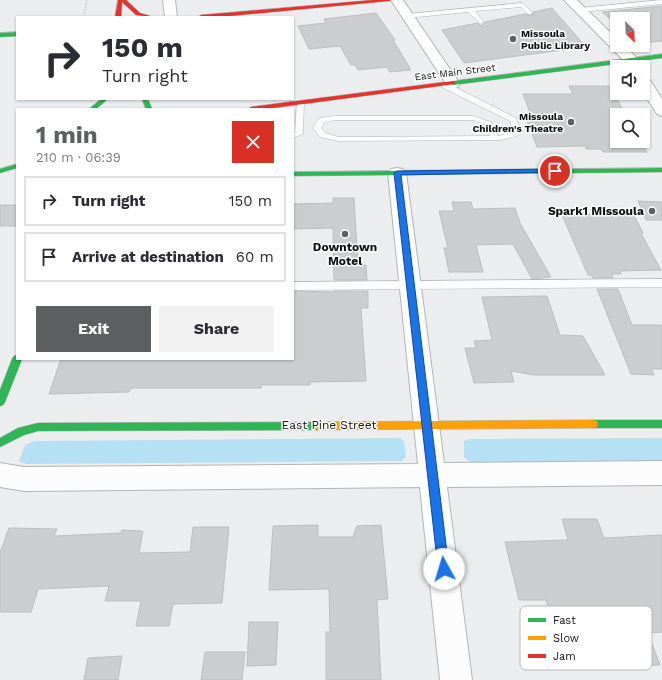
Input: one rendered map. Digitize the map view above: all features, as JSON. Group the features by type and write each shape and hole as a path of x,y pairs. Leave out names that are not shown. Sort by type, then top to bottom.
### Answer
{"main road":[{"path":"118,16 122,0"},
{"path":"122,0 133,12 140,16"},
{"path":"210,16 328,3 389,0"},
{"path":"0,35 16,34"},
{"name":"East Main Street","path":"645,60 662,56"},
{"name":"East Main Street","path":"259,108 610,66"},
{"path":"94,108 106,100"},
{"path":"0,171 16,166"},
{"path":"294,174 662,170"},
{"path":"0,174 16,174"},
{"path":"0,402 17,360"},
{"name":"East Pine Street","path":"0,443 22,432 38,427 662,424"}],"street":[{"path":"169,0 171,16"},
{"path":"397,0 448,84"},
{"path":"570,0 630,60"},
{"path":"650,90 661,107"},
{"path":"397,173 456,680"},
{"path":"0,475 24,479 662,473"}],"lane":[{"path":"581,10 662,2"},
{"path":"407,16 522,5 530,13"},
{"path":"470,10 481,22"},
{"path":"448,84 513,120 516,130 514,134 509,137 495,138 338,138 326,137 320,133 317,128 322,120 335,118 473,118 483,119 491,124 495,138"},
{"path":"294,136 299,134 300,103"},
{"path":"294,286 662,283"}],"path":[{"path":"84,16 87,0"}],"shaded area":[{"path":"400,438 404,441 406,457 402,461 26,464 19,461 25,445 34,441"},
{"path":"662,438 662,461 471,463 464,457 464,441 469,439"}],"building":[{"path":"662,6 662,41 650,42 650,12 610,12 610,19 602,12"},
{"name":"Missoula Public Library","path":"552,8 586,47 464,63 442,30 478,23 481,26 485,22 525,14 532,16 533,12"},
{"path":"376,13 395,40 393,40 411,70 390,72 387,67 358,70 355,65 351,65 340,46 309,49 298,26 326,23 324,19"},
{"name":"Missoula Children's Theatre","path":"569,86 609,86 610,100 617,100 622,108 610,108 610,148 645,148 647,152 603,152 601,149 586,149 585,146 537,147 526,118 532,118 523,94 573,94"},
{"name":"Downtown Motel","path":"333,198 354,198 358,265 366,265 367,280 334,280 333,228 294,229 294,204 333,203"},
{"name":"Spark1 Missoula","path":"638,201 662,202 662,220 646,220"},
{"path":"452,202 471,202 473,209 515,208 520,223 551,277 532,279 513,244 476,245 483,272 449,272 444,248 448,248 439,211 454,211"},
{"path":"0,205 16,205 16,226 0,226"},
{"path":"601,209 631,209 643,233 641,233 661,270 620,271 621,274 612,274 613,278 593,278 591,275 588,275 562,215 603,214"},
{"path":"597,289 618,289 632,325 662,325 662,369 651,369 654,375 631,374"},
{"path":"294,291 368,291 368,308 361,308 366,381 310,382 310,385 261,385 261,388 131,388 129,392 49,394 61,360 294,360"},
{"path":"547,296 560,335 583,336 605,375 534,375 511,371 514,382 474,383 465,348 476,348 474,341 492,340 482,297"},
{"path":"562,519 597,519 604,538 662,535 662,632 652,633 652,606 548,606 546,600 519,600 505,542 568,540"},
{"path":"318,525 318,537 353,537 357,526 381,525 388,599 377,600 381,680 326,680 326,632 330,632 329,589 269,590 273,526"},
{"path":"193,527 229,527 222,603 173,604 169,626 136,626 141,601 105,601 109,586 38,589 31,612 0,612 0,553 9,528 57,529 54,536 121,533 122,530 143,531 139,553 190,552"},
{"path":"249,622 278,622 276,665 247,666"},
{"path":"652,644 660,665 652,665"},
{"path":"205,652 245,652 242,680 201,680"},
{"path":"122,656 118,680 84,680 88,658"}],"traffic: fast":[{"path":"0,35 16,34"},
{"path":"453,83 662,56"},
{"path":"93,108 104,100"},
{"path":"145,100 149,108"},
{"path":"0,171 16,166"},
{"path":"294,174 662,170"},
{"path":"0,402 17,360"},
{"path":"593,424 662,424"},
{"path":"0,443 22,431 38,427 318,426"}],"traffic: slow":[{"path":"318,426 593,424"}],"traffic: jam":[{"path":"118,16 120,0"},
{"path":"123,0 138,14 146,16"},
{"path":"212,16 389,0"},
{"path":"259,108 453,83"}],"place":[{"name":"Missoula Public Library","path":"513,39"},
{"name":"Missoula Children's Theatre","path":"571,122"},
{"name":"Spark1 Missoula","path":"652,211"},
{"name":"Downtown Motel","path":"345,234"}],"route":[{"path":"444,569 397,173 555,171"}]}
